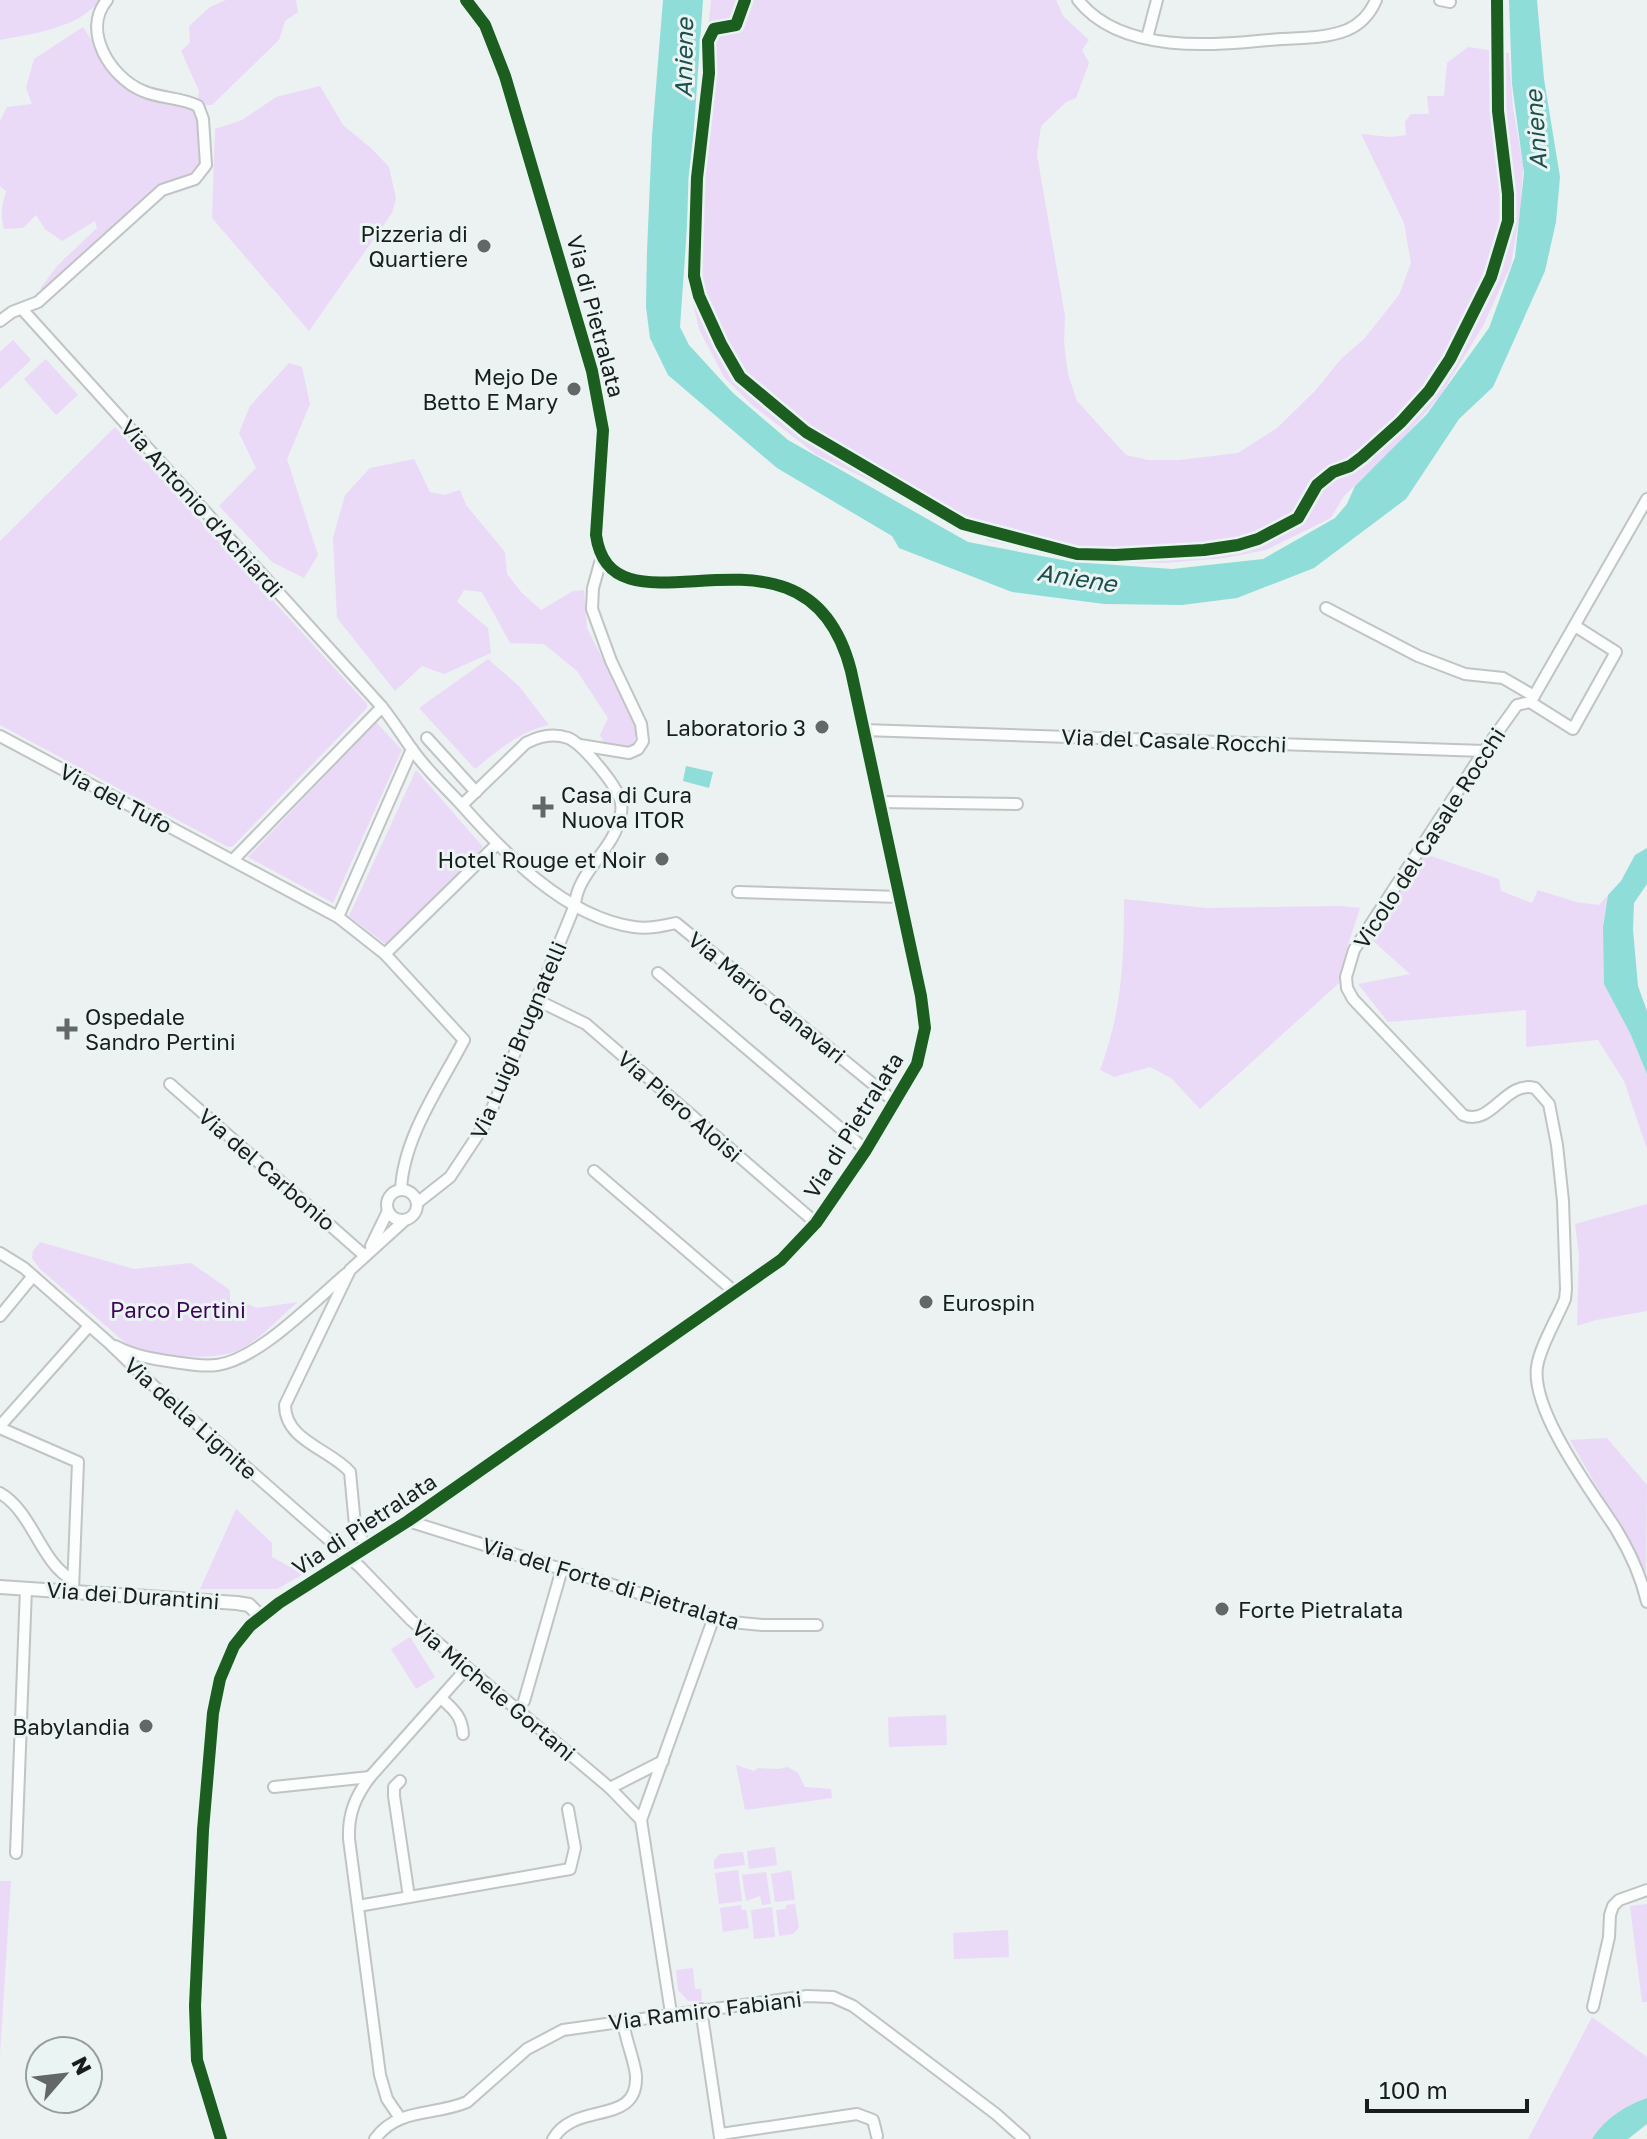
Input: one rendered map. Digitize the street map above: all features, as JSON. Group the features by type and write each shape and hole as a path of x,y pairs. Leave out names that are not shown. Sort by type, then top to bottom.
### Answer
{"street":[{"path":"0,321 38,302 162,190 195,179 206,165 205,129 198,106 135,88 111,65 96,31 96,19 107,0"},
{"name":"Via di Pietralata","path":"221,2139 203,2085 195,2046 203,1830 213,1713 220,1679 234,1646 261,1617 294,1592 408,1521 781,1260 816,1223 866,1150 917,1064 925,1028 921,996 864,730 843,646 826,618 805,596 783,585 759,580 636,581 613,571 602,556 596,535 603,430 592,371 505,76 485,25 466,0"},
{"path":"1078,0 1104,24 1147,38 1210,45 1332,34 1360,23 1376,0"},
{"path":"1147,38 1157,0"},
{"name":"Via Antonio d'Achiardi","path":"22,309 382,707 412,749 496,845 575,905 629,926 648,928 676,923"},
{"name":"Vicolo del Casale Rocchi","path":"1647,499 1532,699 1517,705 1484,751 1354,950 1346,983 1353,999 1463,1115 1471,1118 1482,1116 1524,1086 1535,1088 1549,1104 1563,1201 1566,1289 1565,1299 1539,1358 1538,1383 1550,1419 1587,1488 1624,1545 1647,1602"},
{"path":"462,805 531,741 556,735 580,745 629,753 638,749 643,741 641,724 611,661 592,609 593,588 602,556"},
{"path":"1326,608 1418,656 1465,674 1503,678 1573,729 1616,652 1575,626"},
{"path":"233,860 382,707"},
{"name":"Via del Casale Rocchi","path":"864,730 1484,751"},
{"name":"Via del Tufo","path":"0,736 338,917 385,954 464,1040 420,1125 403,1166 401,1190"},
{"path":"427,738 476,792"},
{"name":"Via Luigi Brugnatelli","path":"417,1203 450,1177 481,1132 575,905 578,889 617,828 621,805 613,787 580,745"},
{"path":"338,917 412,749"},
{"path":"879,802 1017,804"},
{"path":"385,954 496,845"},
{"path":"738,892 900,897"},
{"name":"Via Mario Canavari","path":"676,923 895,1102"},
{"path":"658,973 866,1150"},
{"name":"Via Piero Aloisi","path":"537,1000 586,1024 816,1223"},
{"name":"Via del Carbonio","path":"170,1084 367,1253"},
{"path":"594,1171 736,1293"},
{"path":"108,1342 147,1358 201,1365 218,1365 243,1357 274,1335 415,1214 417,1203 413,1194 401,1190 389,1197 388,1211 367,1253"},
{"path":"388,1211 397,1219 405,1220"},
{"name":"Via della Lignite","path":"0,1253 12,1258 33,1276 349,1559"},
{"path":"350,1270 290,1391 285,1408 287,1418 299,1434 350,1472 355,1525 366,1548"},
{"path":"0,1316 33,1276"},
{"path":"73,1585 78,1462 0,1427 89,1326"},
{"path":"136,1370 137,1362 147,1358"},
{"path":"0,1493 17,1507 73,1585"},
{"name":"Via del Forte di Pietralata","path":"408,1521 714,1617 755,1625 817,1625"},
{"name":"Via Michele Gortani","path":"349,1559 411,1620 610,1788 641,1820"},
{"path":"524,1701 562,1569"},
{"name":"Via dei Durantini","path":"0,1587 73,1585 237,1603 249,1605 261,1617"},
{"path":"16,1853 26,1588"},
{"path":"671,2013 641,1820 714,1617"},
{"path":"400,2118 387,2099 380,2075 349,1839 350,1816 359,1791 370,1777 467,1668"},
{"path":"441,1698 457,1713 463,1734"},
{"path":"610,1788 663,1761"},
{"path":"274,1787 370,1777"},
{"path":"400,1781 394,1787 394,1796 409,1897"},
{"path":"358,1906 570,1869 575,1848 568,1809"},
{"path":"1593,2007 1613,1906 1619,1900 1647,1890"},
{"name":"Via Ramiro Fabiani","path":"375,2139 386,2126 400,2118 457,2107 467,2102 507,2065 549,2036 580,2025 807,1996 840,2000 853,2006 996,2114 1024,2139"},
{"path":"701,2009 720,2136 857,2114 873,2120 877,2136"},
{"path":"553,2139 569,2121 619,2108 633,2093 636,2073 627,2048 623,2021"}],"green space":[{"path":"0,0 100,0 67,24 0,40"},
{"path":"226,0 296,0 298,12 285,21 279,40 212,105 205,105 198,99 199,91 181,51 190,43 189,26 210,7"},
{"path":"711,0 1056,0 1063,16 1089,40 1082,50 1089,63 1076,98 1066,102 1041,126 1037,155 1065,316 1068,374 1077,401 1126,455 1148,460 1179,460 1238,453 1277,428 1315,391 1341,359 1364,339 1399,295 1411,263 1404,223 1361,134 1406,135 1405,122 1411,114 1429,114 1427,96 1444,96 1447,63 1468,47 1509,53 1513,108 1523,165 1521,205 1511,265 1483,326 1440,396 1401,441 1344,496 1331,518 1266,550 1225,558 1166,563 1107,562 989,541 817,455 752,405 724,377 699,329 688,283 687,232"},
{"path":"83,27 112,69 129,87 151,100 199,113 202,159 196,173 156,190 47,291 40,289 57,266 97,228 95,221 62,241 45,229 36,215 23,228 4,229 2,210 6,191 0,186 0,121 7,107 32,104 26,88 34,59"},
{"path":"320,86 343,125 389,167 396,198 392,213 309,331 212,218 215,129 242,120 276,97"},
{"path":"13,340 31,360 0,389 0,352"},
{"path":"46,359 78,395 56,415 24,379"},
{"path":"289,363 302,367 310,404 287,459 318,555 304,578 272,562 219,506 256,468 239,433 250,406"},
{"path":"115,427 367,704 367,708 233,846 228,847 0,725 0,541"},
{"path":"414,459 430,492 444,495 460,490 466,505 505,552 507,574 541,610 573,591 584,590 587,628 634,721 636,734 633,745 621,747 604,742 600,735 608,718 577,671 544,644 510,643 482,592 464,590 457,602 488,628 491,653 444,674 422,666 395,691 337,618 333,538 345,495 370,468"},
{"path":"488,659 519,686 549,725 518,737 475,769 419,708"},
{"path":"376,722 402,750 333,903 248,857"},
{"path":"416,770 483,847 387,945 349,916"},
{"path":"1422,853 1499,879 1501,891 1532,903 1538,890 1576,902 1599,905 1608,895 1603,924 1630,1033 1647,1074 1647,1149 1624,1081 1598,1040 1526,1047 1526,1010 1388,1022 1358,984 1410,974 1371,939"},
{"path":"1124,899 1206,908 1360,908 1339,983 1200,1109 1171,1078 1150,1067 1114,1077 1100,1070 1113,1027 1120,986"},
{"path":"1647,1204 1647,1311 1577,1326 1579,1255 1575,1224"},
{"name":"Parco Pertini","path":"40,1242 134,1269 191,1263 230,1290 230,1301 235,1305 242,1302 257,1308 298,1302 252,1342 233,1352 203,1357 154,1352 128,1345 40,1269 32,1258"},
{"path":"1607,1438 1647,1485 1646,1579 1570,1440"},
{"path":"236,1509 272,1543 272,1557 290,1567 313,1564 316,1567 277,1589 200,1589"},
{"path":"410,1637 435,1677 416,1689 391,1649"},
{"path":"946,1715 947,1745 889,1747 888,1717"},
{"path":"736,1765 754,1771 758,1768 788,1767 798,1773 805,1787 831,1789 832,1798 745,1810"},
{"path":"775,1847 777,1865 749,1869 747,1851"},
{"path":"743,1852 745,1865 714,1869 714,1860 720,1854"},
{"path":"738,1870 742,1901 719,1904 715,1873"},
{"path":"791,1870 795,1900 775,1902 771,1874"},
{"path":"766,1872 771,1904 762,1905 760,1896 746,1901 742,1875"},
{"path":"0,1881 11,1881 0,2054"},
{"path":"795,1904 799,1928 793,1934 779,1936 776,1910"},
{"path":"1647,1904 1647,2002 1642,2002 1630,1906"},
{"path":"741,1905 742,1910 746,1910 749,1928 723,1932 720,1908"},
{"path":"772,1907 775,1937 754,1939 751,1910"},
{"path":"1008,1930 1009,1957 954,1959 953,1933"},
{"path":"693,1968 695,1989 701,1989 702,2001 688,2001 678,1990 676,1970"},
{"path":"1592,2017 1647,2057 1647,2098 1616,2114 1592,2139 1528,2139"}],"water":[{"name":"Aniene","path":"663,0 703,0 680,327 689,345 733,393 788,440 968,542 1073,562 1172,569 1263,559 1335,518 1347,504 1355,486 1427,414 1489,328 1515,257 1524,173 1512,84 1509,0 1537,0 1544,79 1560,177 1556,222 1545,271 1493,387 1459,419 1406,499 1314,568 1237,598 1182,605 1104,604 1012,592 899,548 892,536 777,468 668,375 650,338 646,307 652,136"},
{"path":"686,766 713,772 709,788 683,781"},
{"path":"1647,848 1647,884 1634,903 1633,930 1638,986 1647,1011 1647,1074 1604,984 1603,927 1608,895 1621,881 1635,855"},
{"path":"1647,2098 1647,2124 1628,2139 1592,2139 1616,2114"}],"cycle path":[{"path":"221,2139 197,2060 195,2006 203,1830 213,1713 220,1679 234,1646 250,1626 279,1603 408,1521 781,1260 816,1223 866,1150 917,1064 925,1028 921,996 851,671 828,619 794,591 755,581 636,580 610,567 596,535 603,430 592,371 505,76 485,25 466,0"},
{"path":"745,0 736,25 714,29 708,41 709,73 697,178 694,276 699,296 740,377 806,432 963,524 1077,554 1115,555 1204,550 1258,539 1298,518 1317,485 1333,472 1350,466 1362,457 1401,422 1429,391 1450,359 1491,277 1508,221 1508,194 1498,111 1497,0"}],"place":[{"name":"Pizzeria di Quartiere","path":"484,246"},
{"name":"Mejo De Betto E Mary","path":"574,389"},
{"name":"Laboratorio 3","path":"822,727"},
{"name":"Casa di Cura Nuova ITOR","path":"543,807"},
{"name":"Hotel Rouge et Noir","path":"662,859"},
{"name":"Ospedale Sandro Pertini","path":"67,1029"},
{"name":"Eurospin","path":"926,1302"},
{"name":"Forte Pietralata","path":"1222,1609"},
{"name":"Babylandia","path":"146,1726"}]}
